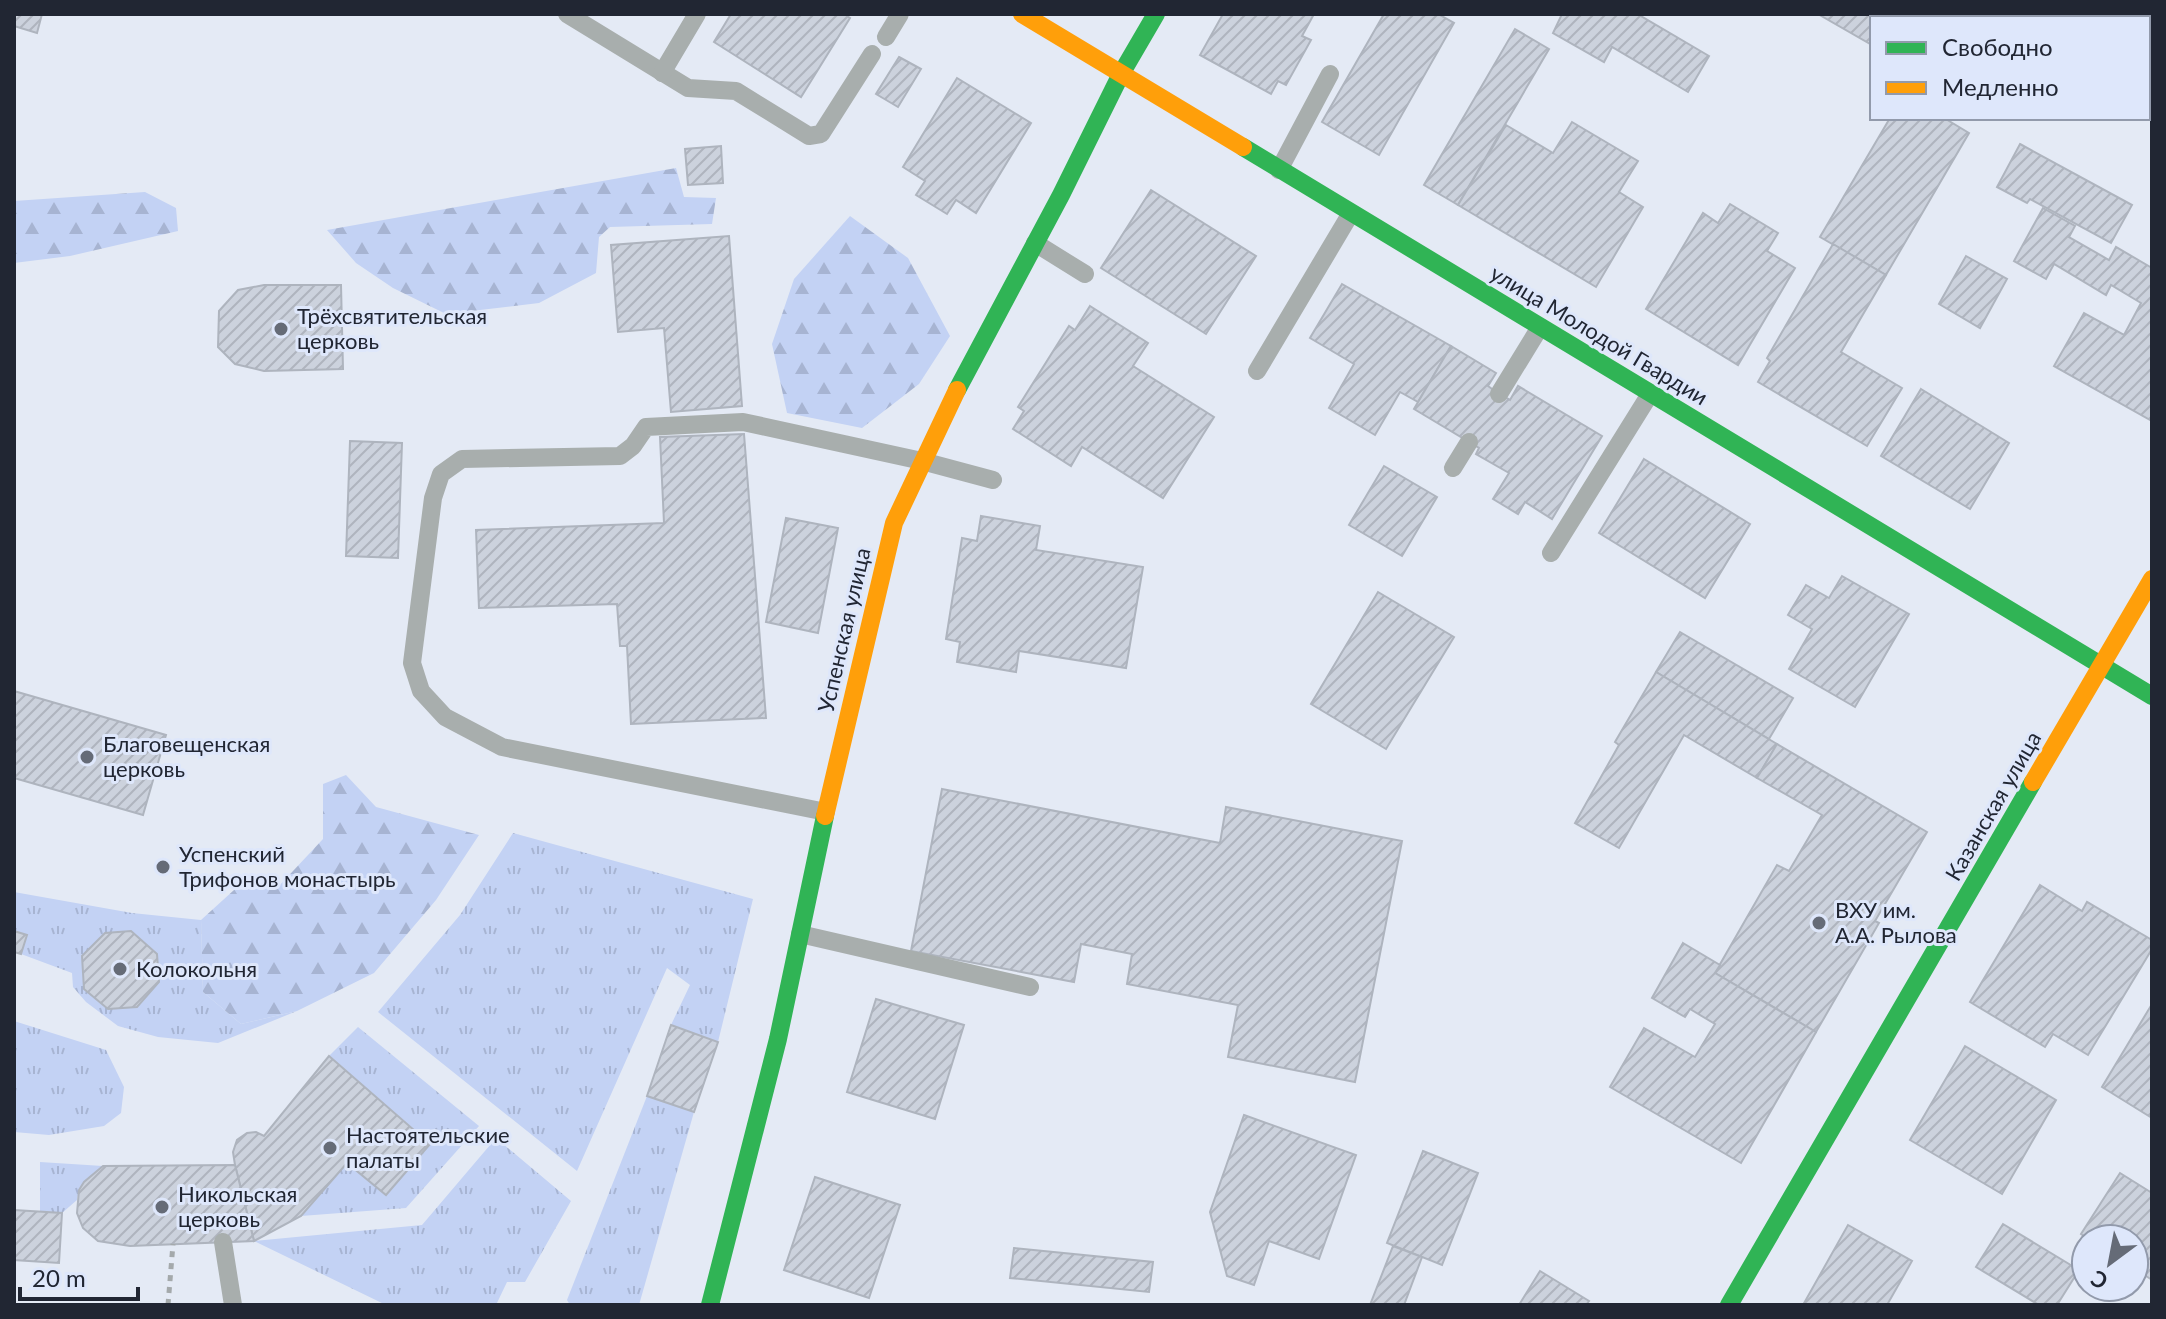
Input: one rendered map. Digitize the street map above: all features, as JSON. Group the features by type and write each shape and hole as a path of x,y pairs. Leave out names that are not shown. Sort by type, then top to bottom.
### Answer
{"street":[{"name":"улица Молодой Гвардии","path":"1022,14 2152,696"},
{"name":"Успенская улица","path":"710,1305 778,1039 826,812 894,523 943,416 1121,74 1156,14"},
{"name":"Казанская улица","path":"1729,1305 2152,579"}],"lane":[{"path":"567,14 688,88 736,91 809,136 821,134 872,54"},
{"path":"662,73 697,14"},
{"path":"886,37 900,14"},
{"path":"1279,170 1330,74"},
{"path":"1257,371 1351,213"},
{"path":"1035,243 1085,274"},
{"path":"1499,394 1540,327"},
{"path":"1551,553 1650,394"},
{"path":"826,812 502,747 445,717 421,691 412,663 433,498 441,474 462,459 620,456 633,446 646,427 743,422 922,461 993,480"},
{"path":"1453,468 1469,442"},
{"path":"800,934 1030,987"},
{"path":"223,1242 233,1305"}],"path":[{"path":"168,1305 173,1244"}],"green space":[{"path":"676,168 684,197 716,198 712,224 610,227 599,237 596,273 539,303 446,314 393,288 356,263 327,230"},
{"path":"145,192 176,208 178,231 70,256 14,263 14,201"},
{"path":"850,216 908,258 950,336 919,384 862,428 787,413 772,344 794,279"},
{"path":"346,775 376,807 479,835 436,900 374,973 297,1011 241,1024 203,992 201,920 234,890 278,887 323,839 323,784"},
{"path":"513,833 753,899 718,1042 671,1025 690,985 667,968 577,1171 378,1012 460,915"},
{"path":"14,892 132,913 201,920 203,992 241,1024 297,1011 218,1043 158,1037 118,1026 86,1002 73,987 72,973 21,954 27,935 14,931"},
{"path":"14,1021 106,1050 124,1087 121,1113 104,1126 49,1135 14,1132"},
{"path":"358,1027 479,1126 406,1208 301,1216 329,1056"},
{"path":"647,1096 694,1112 639,1305 570,1305 567,1300"},
{"path":"496,1138 571,1201 525,1282 507,1282 496,1305 386,1305 254,1241 422,1225"},
{"path":"40,1162 103,1166 87,1180 77,1200 62,1213 40,1212"}],"building":[{"path":"14,14 42,14 37,33 14,26"},
{"path":"731,14 844,14 850,18 801,97 714,42"},
{"path":"1223,14 1314,14 1302,36 1311,40 1286,85 1278,81 1271,94 1200,55"},
{"path":"1384,14 1438,14 1454,23 1379,155 1322,122"},
{"path":"1562,14 1642,14 1709,56 1688,92 1612,47 1604,62 1553,33"},
{"path":"1818,14 1901,14 1870,16 1870,44"},
{"path":"1515,29 1549,49 1458,205 1424,185"},
{"path":"899,57 921,69 898,107 876,94"},
{"path":"957,78 1031,123 976,213 956,200 947,214 916,195 925,181 903,167"},
{"path":"1889,120 1947,120 1969,133 1886,275 1820,237"},
{"path":"1572,122 1638,161 1619,192 1643,207 1596,287 1458,205 1506,125 1553,153"},
{"path":"2020,144 2132,205 2111,243 2030,199 2027,203 1997,187"},
{"path":"721,146 723,183 688,185 685,149"},
{"path":"1151,190 1256,256 1206,334 1101,268"},
{"path":"1730,204 1778,233 1767,251 1795,268 1738,365 1646,309 1703,213 1718,223"},
{"path":"2043,208 2075,226 2069,237 2109,260 2116,247 2152,268 2152,421 2054,366 2084,313 2124,335 2141,303 2111,285 2106,295 2054,264 2046,279 2014,261"},
{"path":"729,236 742,406 671,412 664,328 618,332 611,245"},
{"path":"1833,244 1886,275 1841,352 1902,388 1867,446 1758,382 1770,361 1767,358"},
{"path":"1966,256 2007,279 1980,328 1939,304"},
{"path":"1342,284 1451,346 1418,402 1400,392 1375,435 1329,408 1354,364 1310,338"},
{"name":"Трёхсвятительская церковь","path":"264,285 341,285 343,369 264,371 235,364 218,347 219,311 238,290"},
{"path":"1090,306 1148,343 1133,366 1214,417 1163,498 1082,447 1071,466 1013,429 1024,411 1018,407 1069,326 1075,330"},
{"path":"1451,346 1496,373 1488,386 1499,394 1510,400 1518,386 1602,436 1552,519 1525,502 1518,514 1493,499 1509,473 1476,454 1479,448 1414,409"},
{"path":"1921,389 2009,443 1970,509 1881,456"},
{"path":"744,434 766,718 631,724 627,646 620,646 617,604 479,608 476,530 664,523 660,437"},
{"path":"350,441 402,443 398,558 346,556"},
{"path":"1644,459 1750,524 1705,598 1599,533"},
{"path":"1384,466 1437,497 1402,556 1349,525"},
{"path":"981,516 1040,526 1036,550 1143,567 1126,668 1019,651 1016,672 957,662 960,642 946,639 962,538 977,541"},
{"path":"786,518 838,528 818,633 766,622"},
{"path":"1842,576 1909,614 1855,707 1789,669 1812,629 1788,615 1806,585 1829,598"},
{"path":"1378,592 1454,637 1386,749 1311,704"},
{"path":"1680,632 1793,698 1769,739 1656,672"},
{"path":"1656,672 1777,744 1757,778 1684,735 1619,848 1575,823 1619,745 1615,742"},
{"name":"Благовещенская церковь","path":"14,691 166,735 143,815 14,778"},
{"path":"1777,744 1927,832 1816,1032 1715,973 1777,865 1789,871 1822,815 1757,778"},
{"path":"942,789 1220,843 1226,807 1402,841 1355,1082 1228,1057 1238,1005 1127,984 1132,954 1081,944 1074,982 911,951"},
{"path":"2040,885 2082,911 2087,902 2152,940 2152,949 2088,1055 2053,1034 2045,1047 1970,1002"},
{"path":"14,931 27,935 21,954 14,952"},
{"name":"Колокольня","path":"131,931 157,954 159,982 137,1007 108,1009 84,989 82,956 105,933"},
{"path":"1683,943 1720,965 1715,973 1816,1032 1741,1163 1610,1087 1644,1028 1695,1057 1715,1024 1690,1009 1685,1017 1652,998"},
{"path":"876,999 964,1025 935,1119 847,1092"},
{"path":"2152,1004 2152,1118 2102,1087"},
{"path":"671,1025 718,1042 694,1112 647,1096"},
{"path":"1965,1046 2056,1100 2002,1194 1910,1140"},
{"name":"Настоятельские палаты","path":"329,1056 430,1144 386,1195 347,1163 301,1216 254,1241 235,1165 233,1152 237,1140 247,1133 256,1132 264,1136"},
{"path":"1244,1115 1356,1155 1319,1259 1269,1241 1254,1285 1227,1276 1210,1212"},
{"path":"1423,1151 1478,1173 1442,1265 1387,1243"},
{"name":"Никольская церковь","path":"235,1165 254,1241 130,1246 98,1241 83,1228 77,1213 79,1190 103,1166"},
{"path":"2120,1173 2152,1193 2152,1280 2150,1223 2088,1223"},
{"path":"815,1177 900,1205 869,1298 784,1270"},
{"path":"14,1210 62,1213 59,1263 14,1260"},
{"path":"2003,1224 2070,1265 2070,1284 2057,1305 2039,1305 1976,1267"},
{"path":"1848,1225 1912,1261 1887,1305 1803,1305"},
{"path":"1393,1246 1422,1257 1404,1305 1370,1305"},
{"path":"1014,1248 1153,1262 1149,1292 1010,1278"},
{"path":"1540,1271 1589,1301 1586,1305 1519,1305"}],"traffic: fast":[{"path":"957,390 1061,195 1121,74 1156,14"},
{"path":"1243,147 2152,696"},
{"path":"1729,1305 2033,782"},
{"path":"710,1305 778,1039 825,816"}],"traffic: slow":[{"path":"1022,14 1243,147"},
{"path":"825,816 894,523 957,390"},
{"path":"2033,782 2152,579"}],"place":[{"name":"Трёхсвятительская церковь","path":"281,329"},
{"name":"Благовещенская церковь","path":"87,757"},
{"name":"Успенский Трифонов монастырь","path":"163,867"},
{"name":"ВХУ им. А.А. Рылова","path":"1819,923"},
{"name":"Колокольня","path":"120,969"},
{"name":"Настоятельские палаты","path":"330,1148"},
{"name":"Никольская церковь","path":"162,1207"}]}
